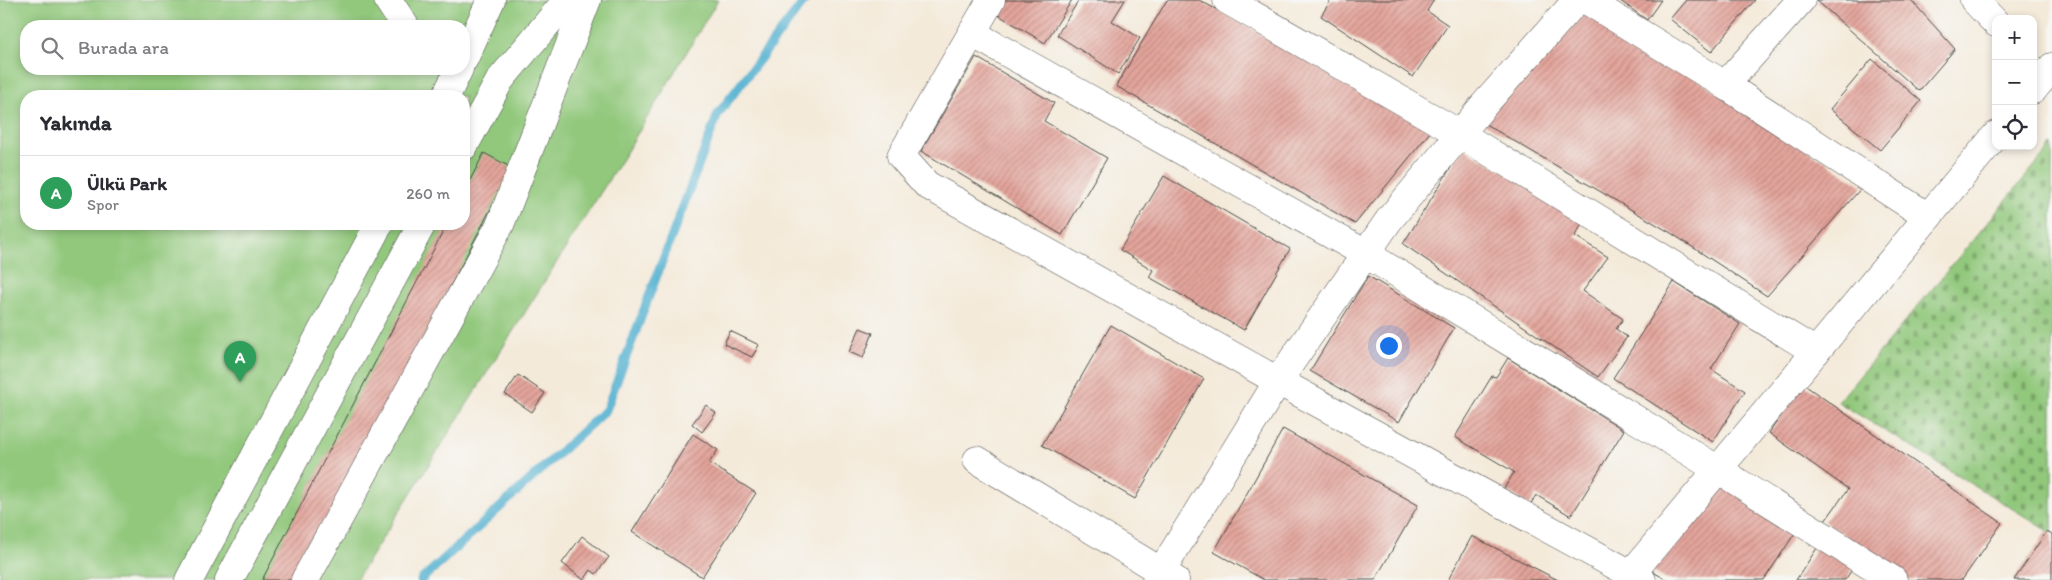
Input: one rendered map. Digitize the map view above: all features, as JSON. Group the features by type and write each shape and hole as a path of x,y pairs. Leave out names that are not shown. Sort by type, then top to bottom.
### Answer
{"street":[{"path":"388,0 400,20"},
{"path":"470,46 491,0"},
{"path":"470,135 500,80 567,0"},
{"path":"305,580 500,226 587,0"},
{"path":"991,0 901,156 927,185 1634,578 1717,470 1992,140"},
{"path":"1227,0 1460,134 1816,352"},
{"path":"977,460 1164,577 1278,381 1390,220 1460,134 1578,0"},
{"path":"1586,0 1725,85 1928,217"},
{"path":"1725,85 1802,0"},
{"path":"1974,0 1992,19"},
{"path":"972,33 1366,254 1893,580"},
{"path":"449,90 456,75"},
{"path":"189,580 376,230"},
{"path":"229,580 419,230"},
{"path":"273,423 305,440"}],"green space":[{"path":"0,0 718,0 627,151 356,580 0,580"},
{"path":"2052,145 2052,533 1838,402"}],"building":[{"path":"1003,0 1072,0 1045,43 995,13"},
{"path":"1079,0 1125,0 1112,21 1140,38 1118,74 1057,35"},
{"path":"1167,0 1199,0 1345,80 1431,131 1355,224 1116,86"},
{"path":"1331,0 1434,0 1427,11 1448,25 1413,77 1321,16"},
{"path":"1619,0 1661,0 1647,20"},
{"path":"1686,0 1755,0 1711,52 1670,19"},
{"path":"1816,0 1911,0 1955,49 1919,91"},
{"path":"1585,7 1863,186 1767,296 1671,233 1480,121"},
{"path":"976,57 1054,103 1044,121 1107,158 1062,235 921,151"},
{"path":"1872,59 1921,101 1880,150 1830,109"},
{"path":"1463,148 1586,217 1575,236 1608,257 1583,291 1623,319 1616,329 1627,337 1598,377 1403,244"},
{"path":"484,153 512,168 297,580 262,580 444,230 470,230 470,180"},
{"path":"1164,176 1290,249 1244,330 1149,277 1153,270 1120,250"},
{"path":"1368,276 1454,328 1399,422 1310,371"},
{"path":"1674,282 1740,324 1711,369 1745,391 1713,442 1613,378"},
{"path":"1111,325 1204,379 1135,499 1042,445"},
{"path":"860,328 873,333 863,358 849,352"},
{"path":"730,331 759,345 752,357 724,344"},
{"path":"1508,358 1624,430 1571,516 1536,495 1530,505 1504,489 1514,472 1455,437 1492,376 1496,377"},
{"path":"518,375 545,393 532,412 505,394"},
{"path":"1803,384 2002,523 1962,580 1908,580 1825,521 1848,489 1769,433"},
{"path":"706,405 716,413 702,432 692,424"},
{"path":"1283,429 1418,505 1375,580 1264,580 1214,552"},
{"path":"693,434 718,450 709,463 756,493 702,577 632,532"},
{"path":"1722,482 1797,530 1764,580 1667,580 1648,569"},
{"path":"2047,531 2052,534 2052,580 2014,580"},
{"path":"582,536 609,557 596,574 591,570 584,580 562,563"},
{"path":"1472,536 1558,580 1448,580"},
{"path":"1821,542 1855,565 1845,580 1796,580"}],"waterway":[{"path":"421,580 606,410 718,114 805,0"}],"place":[{"name":"Ülkü Park","path":"240,382"}]}
